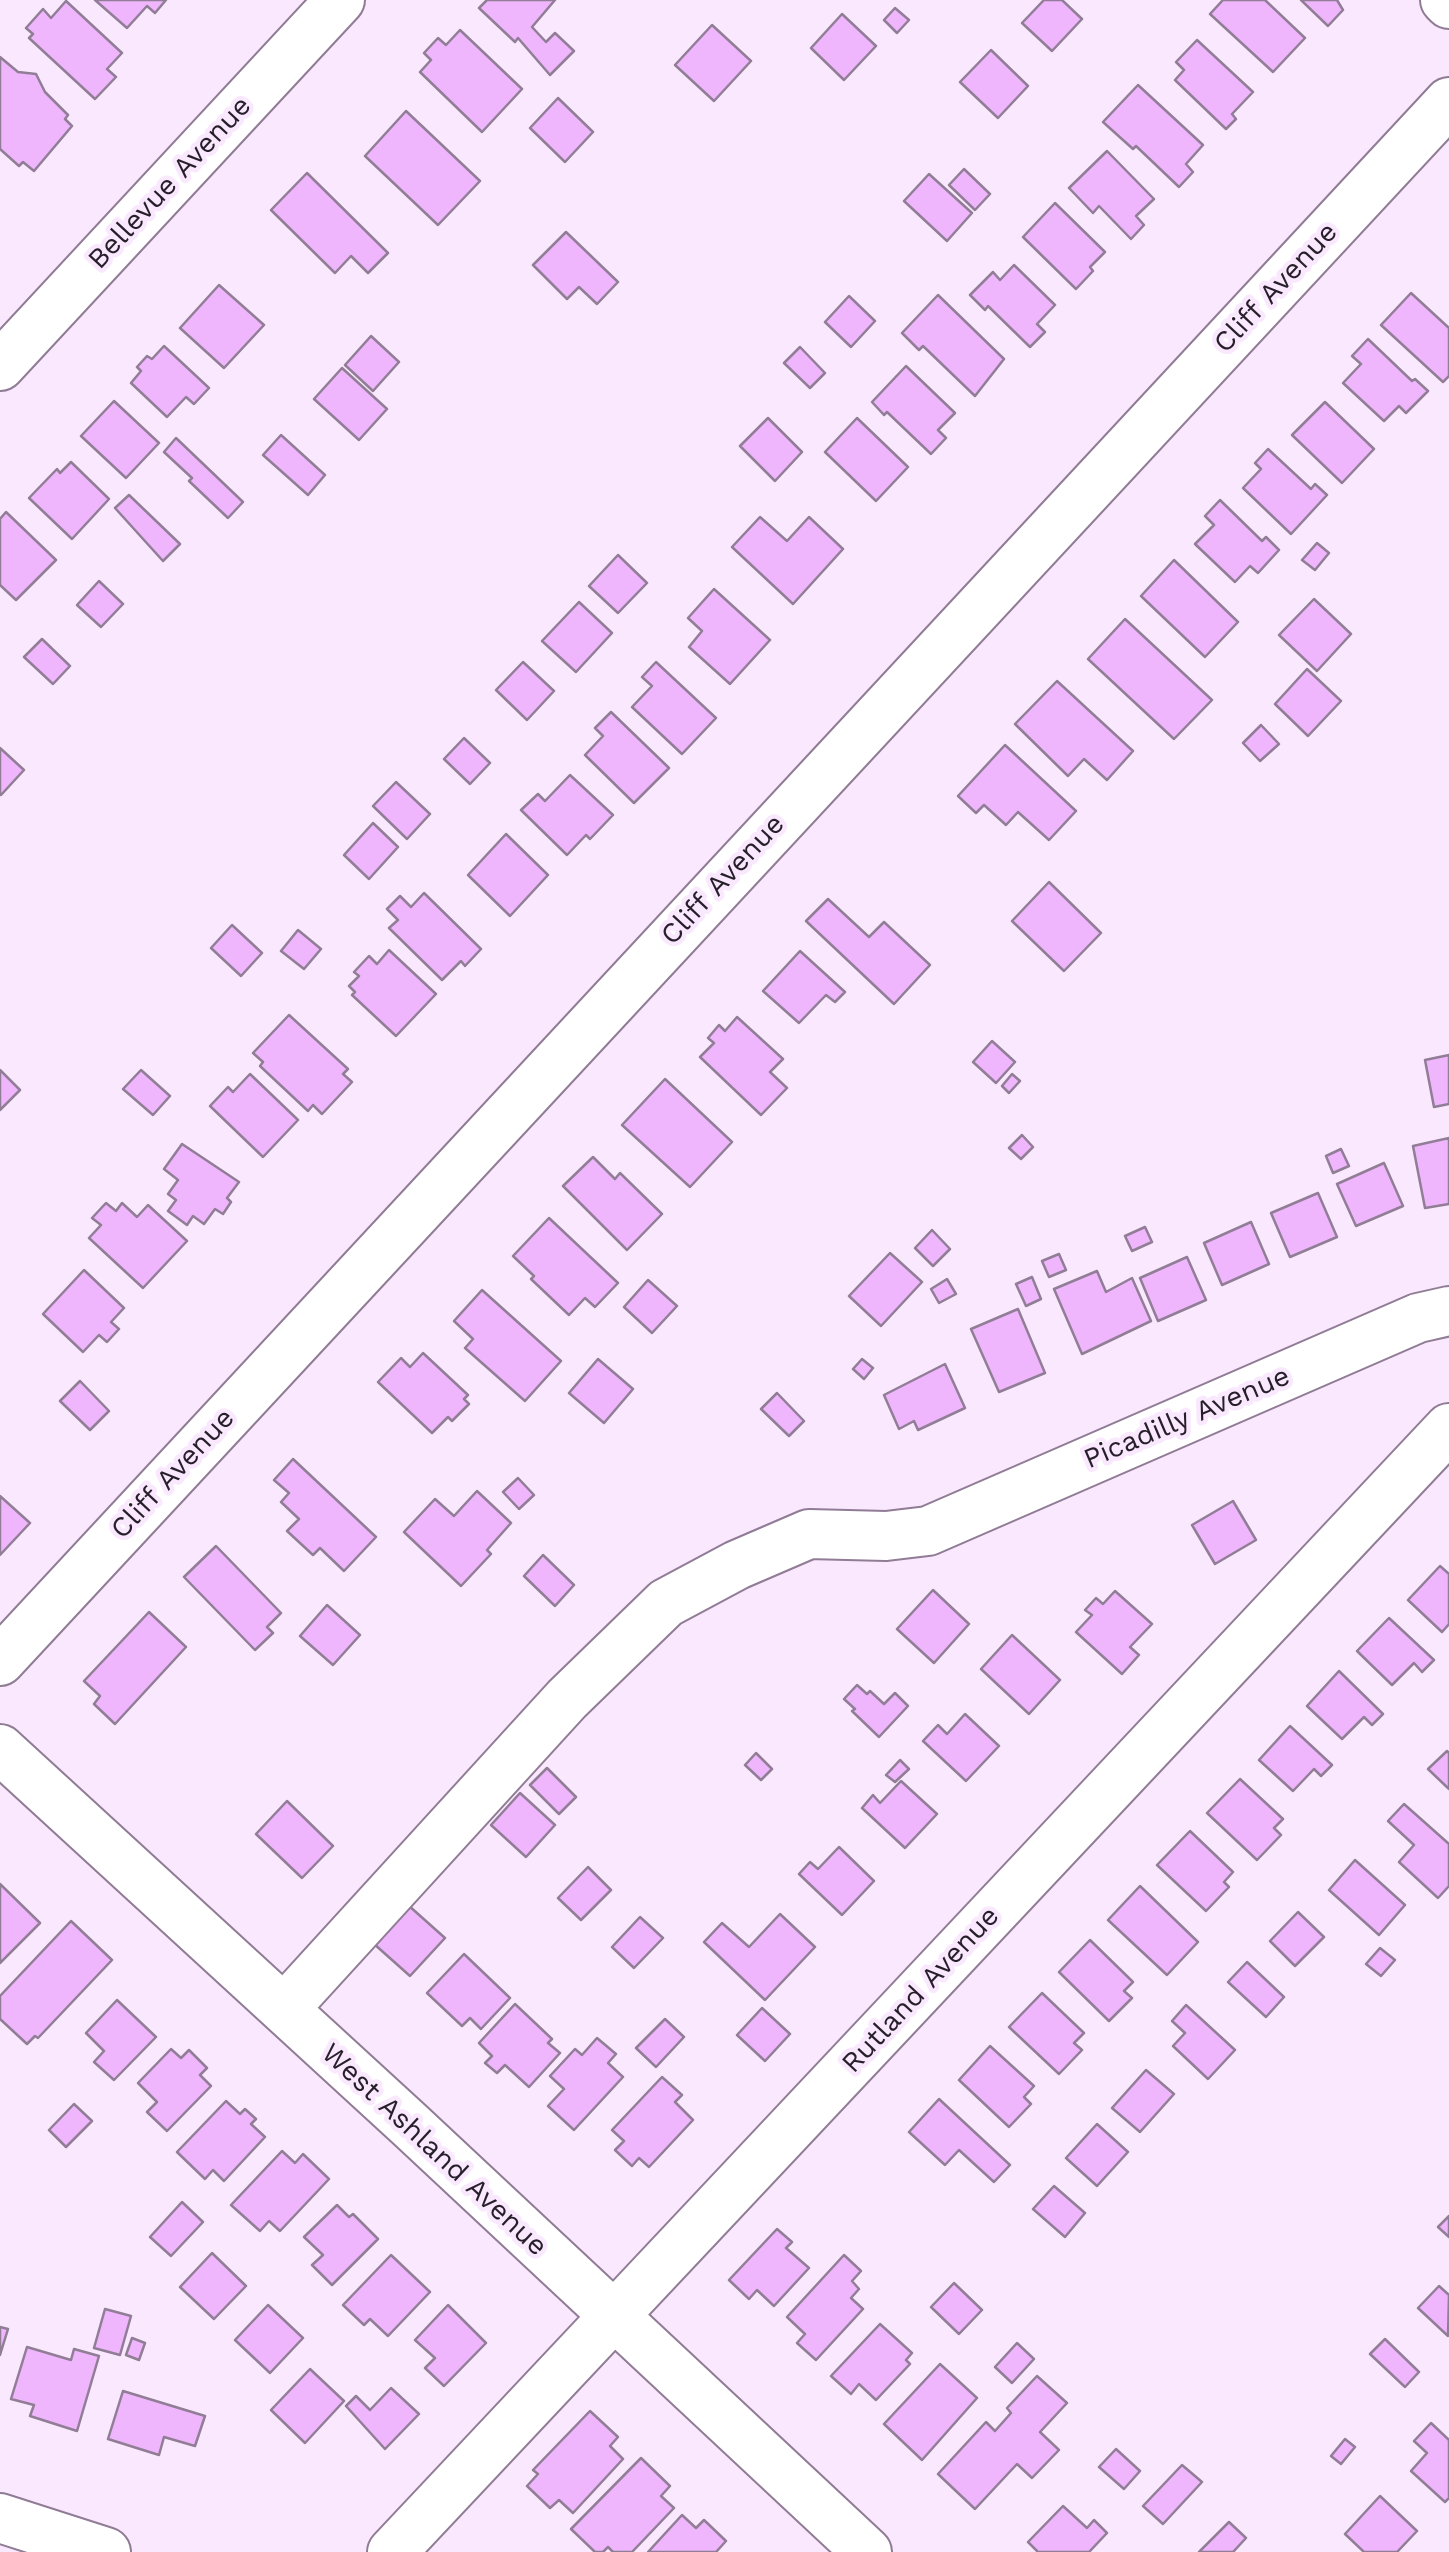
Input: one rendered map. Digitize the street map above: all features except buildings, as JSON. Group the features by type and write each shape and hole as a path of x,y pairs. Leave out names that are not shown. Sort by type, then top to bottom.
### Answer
{"street":[{"name":"Bellevue Avenue","path":"0,366 340,0"},
{"name":"Cliff Avenue","path":"0,1661 1449,102"},
{"name":"Picadilly Avenue","path":"284,2009 567,1699 666,1603 809,1534 886,1536 928,1531 1418,1318 1449,1311"},
{"name":"Rutland Avenue","path":"392,2552 1449,1428"},
{"name":"West Ashland Avenue","path":"0,1749 867,2552"},
{"path":"0,2518 106,2552"}]}
